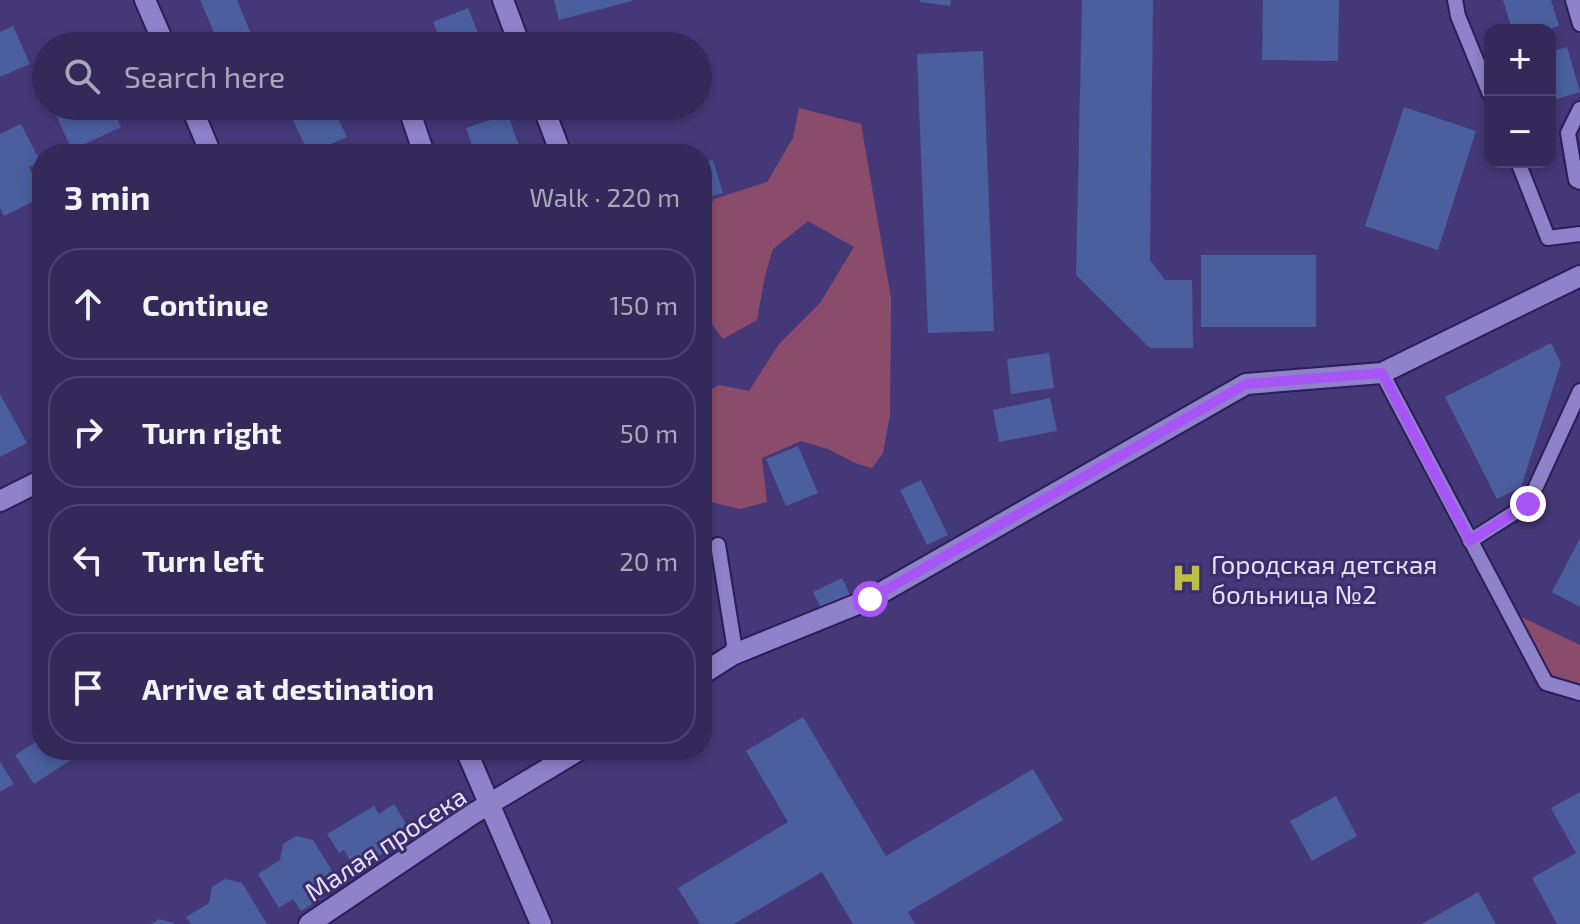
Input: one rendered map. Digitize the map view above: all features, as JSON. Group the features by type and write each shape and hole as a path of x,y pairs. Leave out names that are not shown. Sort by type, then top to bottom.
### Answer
{"street":[{"path":"145,0 159,32"},
{"path":"503,0 515,32"},
{"path":"197,120 207,144"},
{"path":"413,120 421,144"},
{"path":"548,120 557,144"},
{"path":"712,668 732,655 870,599 1246,384 1382,373 1580,276"},
{"path":"0,501 32,485"},
{"path":"470,760 541,924"},
{"name":"Малая просека","path":"309,924 471,815 563,760"}],"lane":[{"path":"1455,0 1458,16 1484,79"},
{"path":"1573,0 1580,24"},
{"path":"1580,109 1568,133 1576,180 1580,182"},
{"path":"1520,168 1548,238 1580,234"},
{"path":"1382,373 1546,683 1580,693"},
{"path":"1470,541 1528,504 1580,391"},
{"path":"718,545 734,644 732,655"}],"shaded area":[{"path":"799,108 861,124 891,298 890,415 883,453 872,468 801,441 762,458 767,502 740,509 712,502 712,389 719,385 749,391 779,344 820,303 854,247 808,221 773,249 757,320 723,339 712,324 712,202 714,199 767,182 793,138"},
{"path":"1517,615 1580,645 1580,687 1549,678"}],"building":[{"path":"200,0 237,0 250,32 214,32"},
{"path":"554,0 631,0 632,1 559,20"},
{"path":"920,0 951,0 950,6"},
{"path":"1082,0 1153,0 1150,260 1165,280 1192,280 1193,348 1150,348 1076,275"},
{"path":"1263,0 1339,0 1338,61 1262,60"},
{"path":"1503,0 1551,0 1559,26 1556,27 1556,24 1510,24"},
{"path":"468,8 477,32 437,32 433,22"},
{"path":"13,26 30,64 0,77 0,32"},
{"path":"1567,47 1580,92 1556,99 1556,96 1556,50"},
{"path":"983,51 994,331 928,333 917,54"},
{"path":"1404,107 1476,131 1438,250 1365,226"},
{"path":"58,120 118,120 121,127 85,144 69,144"},
{"path":"293,120 339,120 347,137 331,144 304,144"},
{"path":"490,120 510,120 518,144 472,144 466,128"},
{"path":"21,124 32,145 32,165 29,167 32,173 32,202 4,216 0,208 0,134"},
{"path":"712,160 723,193 712,196"},
{"path":"1201,255 1316,255 1316,327 1201,327"},
{"path":"1551,343 1561,363 1521,487 1497,499 1445,397"},
{"path":"1049,353 1054,388 1011,394 1007,359"},
{"path":"0,394 27,443 0,457"},
{"path":"1050,398 1057,431 999,442 993,410"},
{"path":"798,446 818,493 786,506 766,459"},
{"path":"921,480 948,535 927,545 900,490"},
{"path":"1580,538 1580,607 1552,592"},
{"path":"842,578 850,595 822,610 813,592"},
{"path":"803,717 886,856 1033,769 1063,820 908,912 915,924 853,924 822,872 734,924 700,924 678,888 788,822 746,751"},
{"path":"32,744 32,760 71,760 34,784 15,755"},
{"path":"0,762 14,784 0,792"},
{"path":"1580,792 1580,924 1557,924 1532,878 1576,853 1551,808"},
{"path":"1336,796 1357,836 1312,861 1290,821"},
{"path":"394,804 410,830 388,844 391,849 356,870 344,850 339,853 327,834 374,806 379,814"},
{"path":"296,836 313,840 339,882 321,893 324,897 301,911 293,899 279,908 258,874 280,860 283,844"},
{"path":"225,879 242,883 267,924 191,924 186,917 209,903 212,887"},
{"path":"1478,892 1496,924 1422,924"},
{"path":"159,919 174,923 174,924 151,924"}],"place":[{"name":"Городская детская больница №2","path":"1187,578"}],"route":[{"path":"870,599 1246,384 1382,373 1470,541 1528,504"}]}
